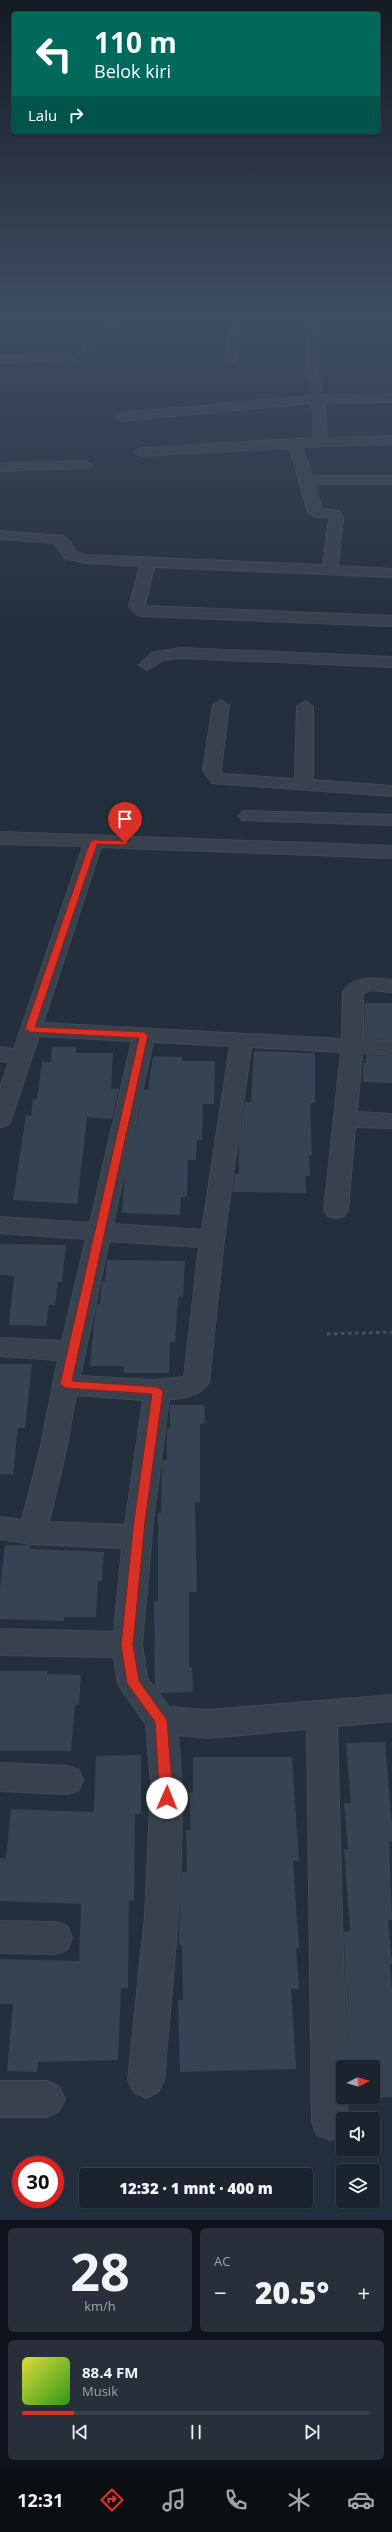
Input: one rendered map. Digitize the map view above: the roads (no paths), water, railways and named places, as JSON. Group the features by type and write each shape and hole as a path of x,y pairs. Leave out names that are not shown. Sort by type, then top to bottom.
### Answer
{"street":[{"path":"320,421 320,442"},
{"path":"142,452 320,442 392,440"},
{"path":"296,444 315,513 334,514 336,517 330,571"},
{"path":"0,467 85,465"},
{"path":"307,480 392,480"},
{"path":"0,535 58,539 65,545 68,553 74,557 148,563 392,573"},
{"path":"148,563 137,606 141,611 392,621"},
{"path":"147,665 158,656 181,653 392,662"},
{"path":"221,705 212,770 215,777 223,780 392,791"},
{"path":"304,786 305,706"},
{"path":"248,816 392,820"},
{"path":"0,838 392,852"},
{"path":"0,1120 94,842"},
{"path":"336,1210 346,1120 352,1046 353,992 365,985 392,986"},
{"path":"30,1029 392,1048"},
{"path":"32,1533 53,1450 72,1351 144,1035"},
{"path":"66,1384 157,1391 187,1388 196,1382 212,1239 241,1040"},
{"path":"0,1054 21,1056"},
{"path":"346,1120 392,1121"},
{"path":"0,1225 212,1239"},
{"path":"0,1347 72,1351"},
{"path":"146,2080 161,1916 167,1783 161,1720 134,1683 127,1645 138,1537 157,1391"},
{"path":"0,1528 32,1533 138,1537"},
{"path":"0,1642 127,1645"},
{"path":"161,1720 208,1724 392,1708"},
{"path":"322,1714 330,2122"},
{"path":"0,1777 68,1780"},
{"path":"0,1937 56,1938"},
{"path":"0,2099 47,2099"}]}
